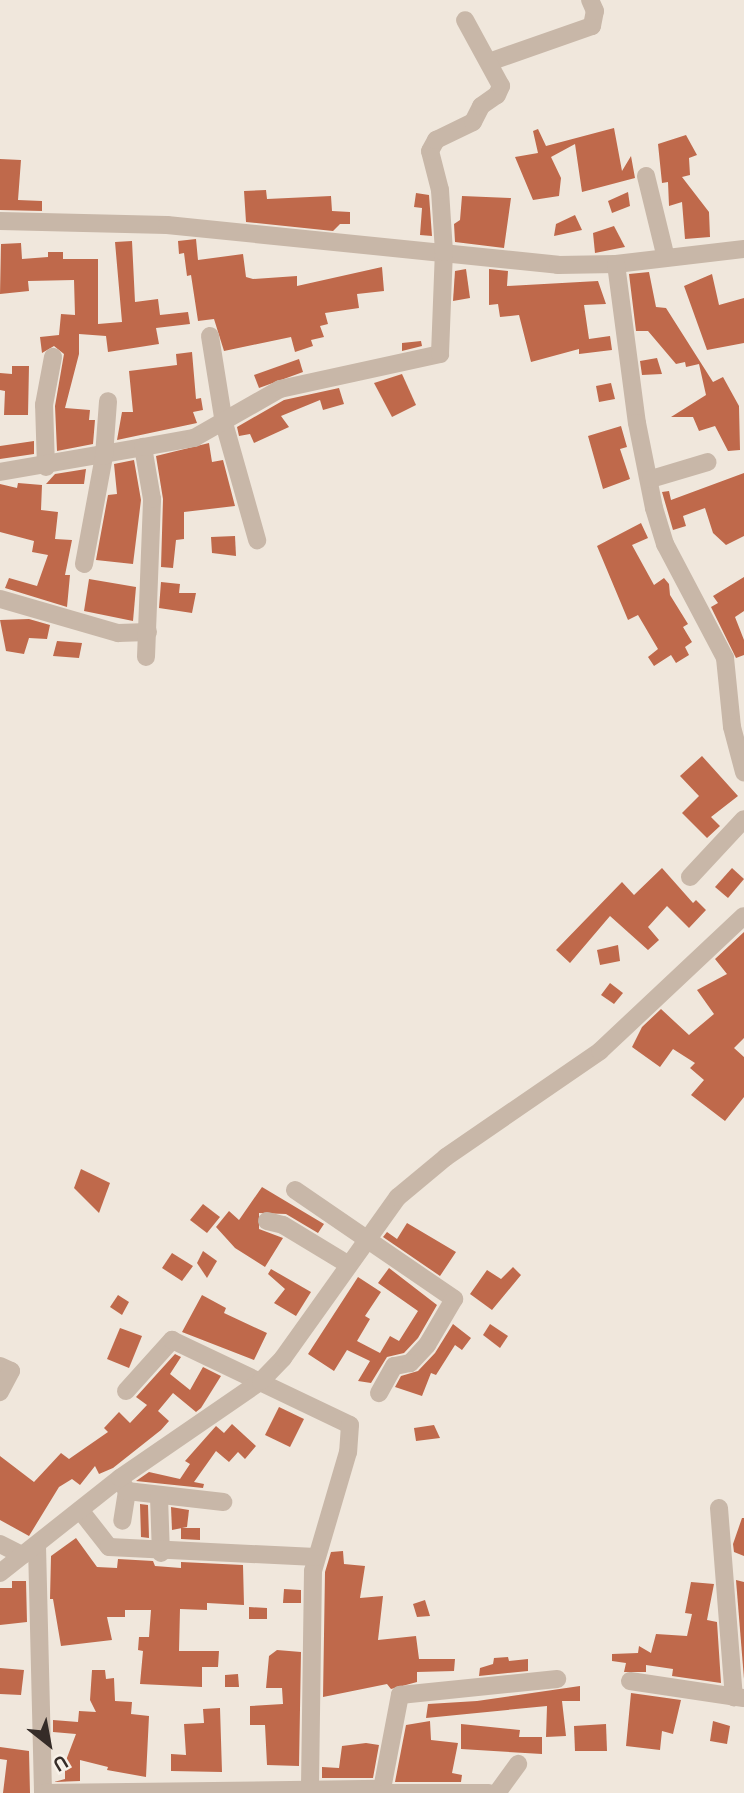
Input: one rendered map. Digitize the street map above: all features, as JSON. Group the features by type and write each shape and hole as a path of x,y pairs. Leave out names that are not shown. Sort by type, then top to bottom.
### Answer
{"street":[{"path":"489,62 592,26 595,11 590,0"},
{"path":"0,472 46,467 194,438 281,389 440,354 444,252 440,190 430,151 436,140 469,126 481,106 497,95 501,86 465,20"},
{"path":"646,176 666,258"},
{"path":"0,222 167,225 558,265 616,264 744,249"},
{"path":"616,264 637,424 665,544 725,658 732,727 744,772"},
{"path":"210,336 224,423 257,540"},
{"path":"46,467 44,405 52,357"},
{"path":"84,564 104,456 108,401"},
{"path":"143,447 152,499 146,657"},
{"path":"650,480 708,462"},
{"path":"0,599 118,633 148,632"},
{"path":"690,877 744,819"},
{"path":"0,1573 80,1510 123,1485 261,1381 283,1358 365,1239 398,1197 446,1157 600,1051 744,916"},
{"path":"295,1190 454,1299 427,1345 410,1363 394,1366 379,1393"},
{"path":"267,1221 283,1225 349,1265"},
{"path":"126,1391 172,1340 350,1425 348,1452 316,1557 310,1792"},
{"path":"0,1366 11,1371 0,1392"},
{"path":"123,1485 159,1497 223,1502"},
{"path":"122,1521 123,1485"},
{"path":"159,1497 161,1553"},
{"path":"630,1681 739,1697 719,1508"},
{"path":"80,1510 110,1548 161,1553 316,1557"},
{"path":"0,1544 29,1550"},
{"path":"29,1550 43,1793 310,1792 382,1789 388,1742 401,1695 557,1679"},
{"path":"498,1793 518,1764"},
{"path":"385,1793 489,1793"}],"building":[{"path":"614,128 622,171 631,156 635,178 582,192 575,144 551,157 561,178 559,196 533,200 515,157 538,153 533,131 538,129 546,146"},
{"path":"686,135 697,155 689,158 690,175 682,177 709,212 710,237 685,239 682,202 669,206 668,182 662,183 658,144"},
{"path":"0,159 21,160 18,200 42,201 42,211 0,210"},
{"path":"266,190 267,199 331,196 332,211 350,212 350,224 340,224 333,231 246,222 244,191"},
{"path":"628,192 630,206 612,213 608,201"},
{"path":"416,193 429,195 432,236 420,235 422,208 414,207"},
{"path":"462,196 511,198 504,248 455,242 454,224 460,220"},
{"path":"575,215 582,230 554,236 556,224"},
{"path":"614,226 625,247 595,253 593,233"},
{"path":"196,239 198,260 243,254 246,277 253,279 297,276 297,286 382,267 384,291 357,294 359,308 325,313 328,324 320,326 324,337 311,340 313,346 295,352 291,337 224,351 214,319 198,321 191,275 187,276 184,253 179,254 178,241"},
{"path":"132,241 135,302 158,299 160,315 188,312 190,324 156,328 159,344 108,352 106,336 79,334 79,354 65,408 90,410 89,420 95,420 93,444 57,451 55,406 64,354 54,346 42,353 40,337 59,335 61,314 75,315 74,280 28,281 29,291 0,294 1,244 21,243 22,259 48,257 48,252 63,252 63,259 98,259 98,324 122,322 115,242"},
{"path":"466,269 470,298 453,301 455,271"},
{"path":"489,269 508,271 507,286 598,281 606,304 584,305 589,339 610,336 612,350 579,354 579,349 531,362 519,315 500,317 498,304 489,305"},
{"path":"649,272 656,307 666,308 713,382 723,377 739,406 740,450 728,451 715,426 699,431 693,417 671,417 706,395 699,364 686,367 685,362 676,364 648,331 636,331 629,274"},
{"path":"712,274 719,305 744,298 744,343 707,350 684,286"},
{"path":"421,341 422,346 402,351 402,343"},
{"path":"192,352 196,399 201,398 203,410 193,412 197,423 117,440 122,412 133,412 129,371 177,365 176,354"},
{"path":"657,358 662,374 642,375 640,361"},
{"path":"299,359 303,372 259,388 254,375"},
{"path":"12,366 29,366 28,415 4,415 5,391 0,390 0,373 12,374"},
{"path":"402,374 416,405 392,417 374,383"},
{"path":"611,383 615,399 599,402 596,386"},
{"path":"339,388 344,404 323,410 320,400 281,416 289,427 254,443 250,434 239,436 237,427 284,400"},
{"path":"621,426 627,447 620,449 630,479 603,489 588,436"},
{"path":"34,441 34,454 0,459 0,446"},
{"path":"209,443 212,462 223,460 235,506 184,512 184,539 176,540 173,568 161,567 163,499 156,456"},
{"path":"134,460 141,500 133,564 96,560 108,495 117,494 114,464"},
{"path":"86,469 84,484 46,484 55,474"},
{"path":"744,473 744,536 726,545 713,533 705,508 683,516 686,526 673,530 662,492 669,491 671,500"},
{"path":"18,483 42,485 41,510 58,512 55,539 72,540 65,575 70,575 67,607 5,588 9,578 37,586 48,555 32,552 34,541 0,532 0,484 17,488"},
{"path":"641,523 648,538 632,545 654,585 664,578 669,584 670,595 688,624 683,627 692,642 685,647 689,655 676,663 671,655 654,666 648,657 658,649 638,615 628,620 597,546"},
{"path":"235,536 236,556 212,553 211,537"},
{"path":"744,577 744,611 735,617 744,640 744,655 736,658 711,607 718,603 713,596"},
{"path":"89,579 136,587 133,621 84,611"},
{"path":"161,582 180,584 179,593 196,593 192,613 159,608"},
{"path":"29,619 50,625 47,639 29,638 24,654 6,651 0,620"},
{"path":"57,641 82,643 79,658 53,656"},
{"path":"702,756 738,796 711,817 720,826 707,838 682,813 699,796 680,776"},
{"path":"662,868 693,903 696,900 706,910 689,928 667,906 648,927 659,940 648,950 610,916 570,963 556,950 622,882 634,895"},
{"path":"732,868 744,879 728,898 715,887"},
{"path":"744,932 744,1038 734,1048 744,1057 744,1097 725,1121 691,1095 704,1080 690,1068 695,1063 673,1049 660,1067 632,1047 642,1027 661,1009 689,1035 714,1014 697,990 727,974 715,959"},
{"path":"618,945 620,961 600,965 597,950"},
{"path":"610,983 623,993 614,1004 601,995"},
{"path":"81,1169 110,1183 99,1213 74,1188"},
{"path":"262,1187 324,1224 318,1233 286,1214 259,1213 259,1229 283,1238 265,1267 235,1248 216,1227 229,1211 239,1220"},
{"path":"203,1204 220,1217 207,1233 190,1220"},
{"path":"407,1223 456,1252 440,1276 383,1237 387,1232 397,1239"},
{"path":"203,1251 217,1261 207,1278 197,1263"},
{"path":"172,1253 193,1266 182,1281 162,1268"},
{"path":"513,1267 521,1275 492,1310 470,1294 487,1270 501,1279"},
{"path":"389,1268 437,1305 418,1338 404,1353 387,1357 371,1383 358,1381 370,1361 347,1350 334,1371 308,1354 358,1277 381,1292 365,1316 370,1319 357,1341 380,1353 390,1336 399,1341 418,1311 378,1283"},
{"path":"271,1269 311,1292 296,1316 274,1303 285,1289 268,1274"},
{"path":"118,1295 129,1302 122,1315 110,1307"},
{"path":"202,1295 226,1308 224,1313 267,1333 254,1360 182,1332"},
{"path":"453,1324 471,1338 462,1350 455,1345 436,1375 431,1373 422,1396 395,1387 401,1376 418,1371 435,1353"},
{"path":"490,1324 508,1336 500,1348 483,1335"},
{"path":"120,1328 142,1336 129,1368 107,1359"},
{"path":"175,1354 181,1357 170,1374 190,1390 203,1367 221,1376 201,1408 196,1412 173,1393 158,1411 169,1421 161,1430 113,1468 99,1474 95,1466 80,1485 72,1479 59,1487 29,1536 0,1520 0,1456 34,1482 61,1453 69,1459 108,1432 104,1428 119,1412 130,1423 147,1405 136,1397"},
{"path":"279,1407 304,1419 290,1447 265,1435"},
{"path":"232,1424 256,1446 245,1459 238,1452 229,1462 216,1451 194,1482 204,1484 203,1488 136,1481 149,1472 180,1479 190,1464 185,1461 216,1426 224,1433"},
{"path":"434,1425 440,1438 416,1441 414,1428"},
{"path":"140,1504 148,1505 149,1538 141,1537"},
{"path":"171,1507 189,1510 187,1527 172,1530"},
{"path":"742,1518 744,1556 734,1552 733,1544"},
{"path":"181,1528 200,1528 200,1540 181,1539"},
{"path":"76,1538 97,1567 117,1568 118,1559 153,1561 155,1566 181,1568 181,1562 243,1565 244,1605 207,1603 207,1610 180,1609 179,1651 219,1651 218,1667 202,1667 202,1687 140,1684 143,1651 138,1650 139,1637 149,1637 151,1610 125,1610 125,1617 107,1617 112,1640 61,1646 53,1599 50,1599 51,1556"},
{"path":"343,1551 344,1564 365,1566 360,1598 383,1596 378,1640 416,1636 419,1659 455,1659 454,1671 417,1672 417,1682 391,1689 387,1684 323,1697 325,1572 331,1552"},
{"path":"736,1580 744,1582 744,1679"},
{"path":"12,1581 26,1581 27,1622 0,1625 0,1588 12,1588"},
{"path":"691,1582 714,1584 707,1620 717,1622 721,1683 672,1676 673,1669 646,1665 646,1672 624,1672 626,1663 612,1661 612,1654 638,1653 639,1646 651,1653 656,1634 687,1636 692,1614 685,1613"},
{"path":"284,1589 301,1590 301,1603 283,1603"},
{"path":"425,1600 430,1616 417,1617 413,1604"},
{"path":"249,1607 267,1608 267,1619 249,1619"},
{"path":"277,1650 301,1652 299,1766 267,1765 265,1725 250,1725 250,1706 283,1704 282,1688 266,1688 269,1656"},
{"path":"508,1657 509,1661 528,1659 528,1671 479,1676 480,1668 493,1664 494,1658"},
{"path":"0,1668 24,1670 21,1695 0,1694"},
{"path":"92,1670 105,1670 106,1679 114,1678 115,1701 132,1702 131,1714 149,1716 146,1777 107,1770 108,1767 80,1760 80,1781 54,1782 65,1779 65,1763 76,1734 53,1732 53,1720 78,1722 79,1711 96,1712 90,1700"},
{"path":"238,1674 239,1687 225,1687 225,1675"},
{"path":"580,1686 580,1701 562,1701 566,1736 546,1737 547,1706 426,1718 428,1704 477,1701"},
{"path":"631,1693 681,1700 673,1734 662,1731 660,1750 626,1746"},
{"path":"220,1708 222,1772 171,1771 171,1754 186,1755 184,1724 204,1723 203,1709"},
{"path":"430,1721 431,1740 458,1743 452,1773 462,1775 461,1782 395,1782 406,1725"},
{"path":"713,1721 730,1726 727,1744 710,1741"},
{"path":"461,1724 520,1730 519,1737 542,1737 542,1754 461,1749"},
{"path":"606,1724 607,1751 575,1751 574,1726"},
{"path":"366,1743 379,1745 373,1778 322,1778 322,1767 339,1768 342,1746"},
{"path":"0,1747 29,1751 30,1793 3,1793 7,1760 0,1759"}]}
